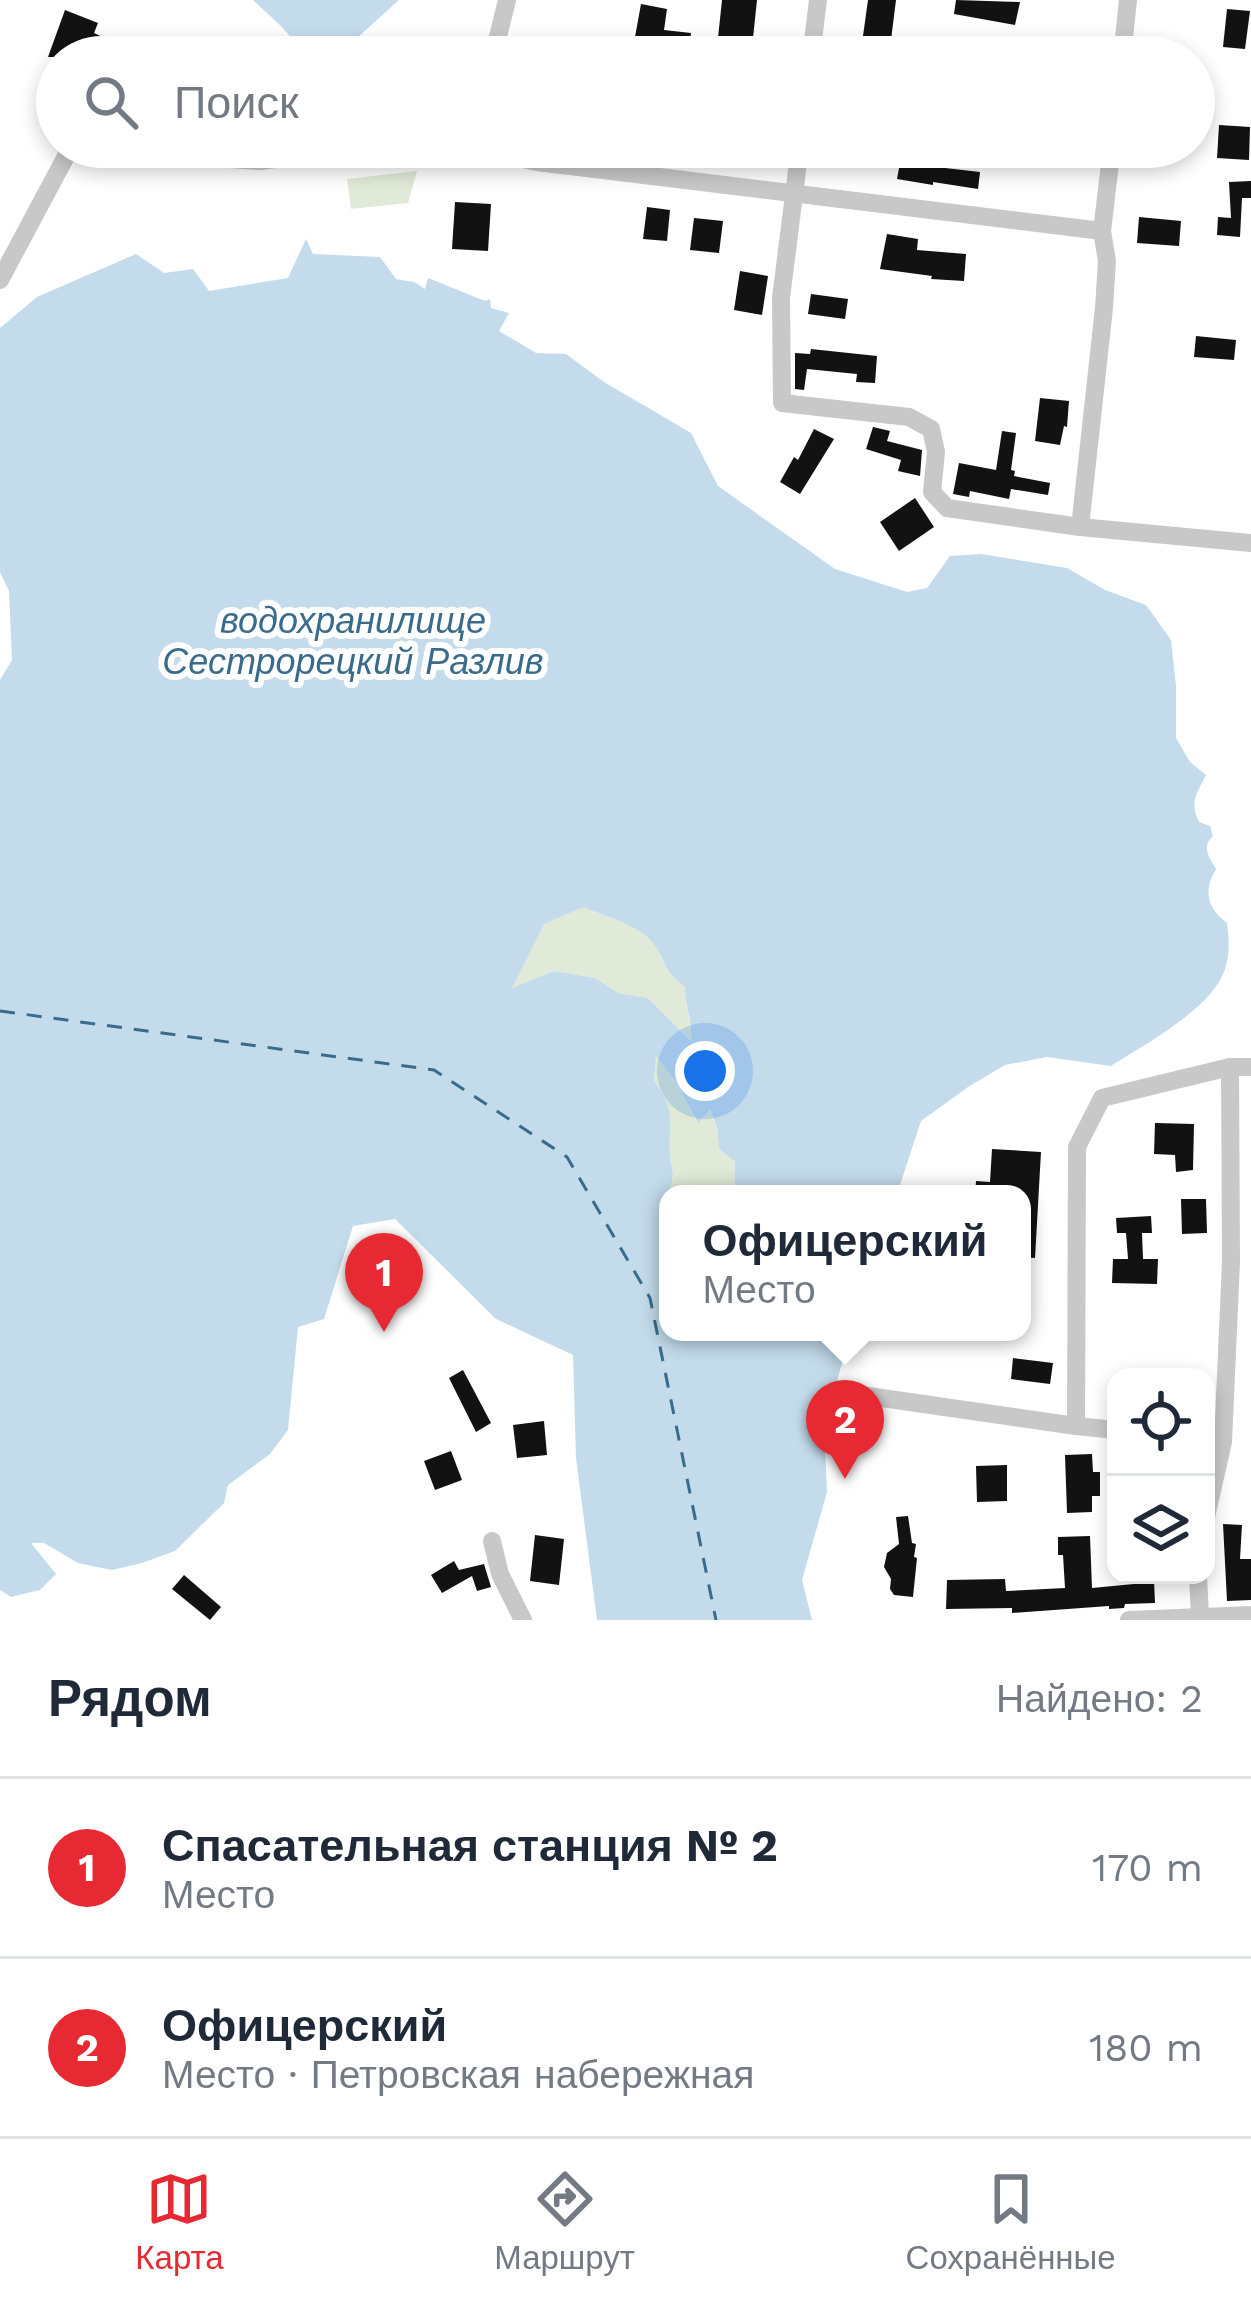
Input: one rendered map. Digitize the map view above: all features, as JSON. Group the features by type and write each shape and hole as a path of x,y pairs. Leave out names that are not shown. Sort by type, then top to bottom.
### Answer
{"street":[{"path":"498,36 507,0"},
{"path":"814,36 818,0"},
{"path":"1124,36 1128,0"},
{"path":"0,280 60,168"},
{"path":"585,168 1102,231"},
{"path":"797,168 781,298 782,403 909,417 932,429 936,452 932,491 947,508 1251,543"},
{"path":"1081,527 1104,308 1107,261 1102,231 1110,168"},
{"path":"1076,1426 1077,1147 1102,1098 1230,1067 1251,1067"},
{"path":"1215,1441 1231,1262 1230,1067"},
{"path":"868,1396 1107,1429"},
{"path":"493,1541 500,1574 523,1620"},
{"path":"1198,1584 1200,1616"},
{"path":"1129,1620 1251,1615"}],"green space":[{"path":"417,171 408,203 351,209 347,179"},
{"path":"584,907 649,938 669,972 685,987 692,1042 648,998 618,993 595,978 554,971 511,989 544,924"},
{"path":"656,1054 697,1122 709,1108 719,1149 735,1162 734,1185 671,1185 670,1116 654,1081"}],"water":[{"path":"253,0 399,0 359,36 290,36"},
{"name":"водохранилище Сестрорецкий Разлив","path":"306,239 313,254 380,257 396,279 425,289 428,278 490,299 491,308 509,313 499,331 536,353 566,354 691,433 718,486 835,569 907,592 927,588 950,556 981,554 1067,568 1105,590 1146,605 1171,640 1176,738 1190,762 1206,775 1195,809 1199,822 1210,826 1213,836 1207,848 1216,869 1209,899 1227,923 1229,940 1227,963 1218,984 1192,1011 1111,1066 1047,1057 1005,1065 968,1087 921,1121 900,1185 734,1185 735,1162 719,1149 710,1109 698,1123 656,1056 654,1081 669,1108 673,1175 670,1185 659,1185 659,1341 848,1341 824,1426 827,1492 802,1580 812,1620 597,1620 576,1458 573,1355 496,1319 395,1219 353,1226 324,1319 298,1327 288,1430 270,1454 228,1485 224,1503 175,1551 112,1570 78,1563 44,1543 31,1543 56,1574 40,1590 11,1597 0,1590 0,680 12,660 9,591 0,572 0,328 37,297 136,254 164,273 193,269 209,291 288,278","holes":["584,907 649,938 669,972 685,987 691,1041 648,998 618,993 595,978 554,971 512,988 544,924"]}],"building":[{"path":"722,0 757,0 753,36 718,36"},
{"path":"868,0 896,0 892,36 863,36"},
{"path":"956,0 1020,2 1015,25 954,14"},
{"path":"641,4 667,9 664,30 691,33 691,36 635,36"},
{"path":"1227,9 1250,11 1245,49 1223,47"},
{"path":"65,10 98,23 94,33 100,36 56,36"},
{"path":"1219,125 1250,127 1249,160 1217,158"},
{"path":"899,168 980,172 978,189 897,179"},
{"path":"1251,181 1251,198 1242,198 1240,237 1217,235 1218,217 1231,218 1229,182"},
{"path":"455,202 491,204 488,251 452,249"},
{"path":"647,207 670,210 667,241 643,239"},
{"path":"1139,217 1181,221 1179,246 1137,243"},
{"path":"694,218 723,221 719,253 690,250"},
{"path":"887,234 918,239 917,250 966,254 964,281 880,269"},
{"path":"740,271 768,276 762,315 734,310"},
{"path":"811,294 848,299 845,319 808,314"},
{"path":"1196,336 1236,340 1234,360 1194,357"},
{"path":"811,349 877,356 875,383 856,382 857,374 807,369 804,390 795,389 795,353 810,354"},
{"path":"1040,398 1069,401 1060,445 1035,441"},
{"path":"873,427 890,431 887,441 922,450 920,476 898,471 901,460 866,449"},
{"path":"814,429 834,439 800,494 780,482"},
{"path":"1002,431 1016,433 1014,476 1050,483 1048,495 1011,489 1009,499 970,491 969,497 953,494 959,463 996,470"},
{"path":"915,498 934,527 899,551 880,522"},
{"path":"1155,1123 1194,1124 1193,1170 1176,1172 1175,1155 1154,1154"},
{"path":"992,1149 1041,1152 1035,1258 1031,1258 1031,1185 976,1185 976,1181 990,1182"},
{"path":"1181,1199 1206,1199 1207,1233 1182,1234"},
{"path":"1151,1216 1152,1233 1142,1233 1143,1259 1158,1259 1157,1284 1112,1283 1113,1259 1128,1259 1126,1233 1117,1233 1116,1218"},
{"path":"1013,1358 1053,1363 1050,1384 1011,1379"},
{"path":"463,1370 491,1423 476,1432 449,1378"},
{"path":"544,1421 547,1455 517,1458 513,1425"},
{"path":"451,1451 462,1480 435,1490 424,1461"},
{"path":"1092,1454 1093,1472 1100,1472 1100,1496 1092,1496 1092,1512 1067,1513 1065,1455"},
{"path":"1007,1465 1007,1501 977,1502 976,1466"},
{"path":"908,1516 917,1558 913,1597 894,1595 884,1567 887,1553 899,1544 896,1517"},
{"path":"1223,1524 1242,1525 1240,1559 1251,1559 1251,1600 1227,1601"},
{"path":"535,1535 564,1539 559,1585 530,1581"},
{"path":"1090,1536 1092,1588 1154,1584 1155,1603 1012,1613 1012,1608 946,1609 947,1580 1005,1579 1006,1591 1065,1588 1058,1537"},
{"path":"454,1561 459,1570 484,1564 491,1587 477,1591 472,1576 442,1593 431,1575"},
{"path":"184,1575 221,1607 210,1620 172,1589"}],"ferry route":[{"path":"0,1011 434,1070 567,1157 650,1298 716,1620"}],"place":[{"name":"Спасательная станция № 2","path":"384,1332"},
{"name":"Офицерский","path":"845,1479"}]}
